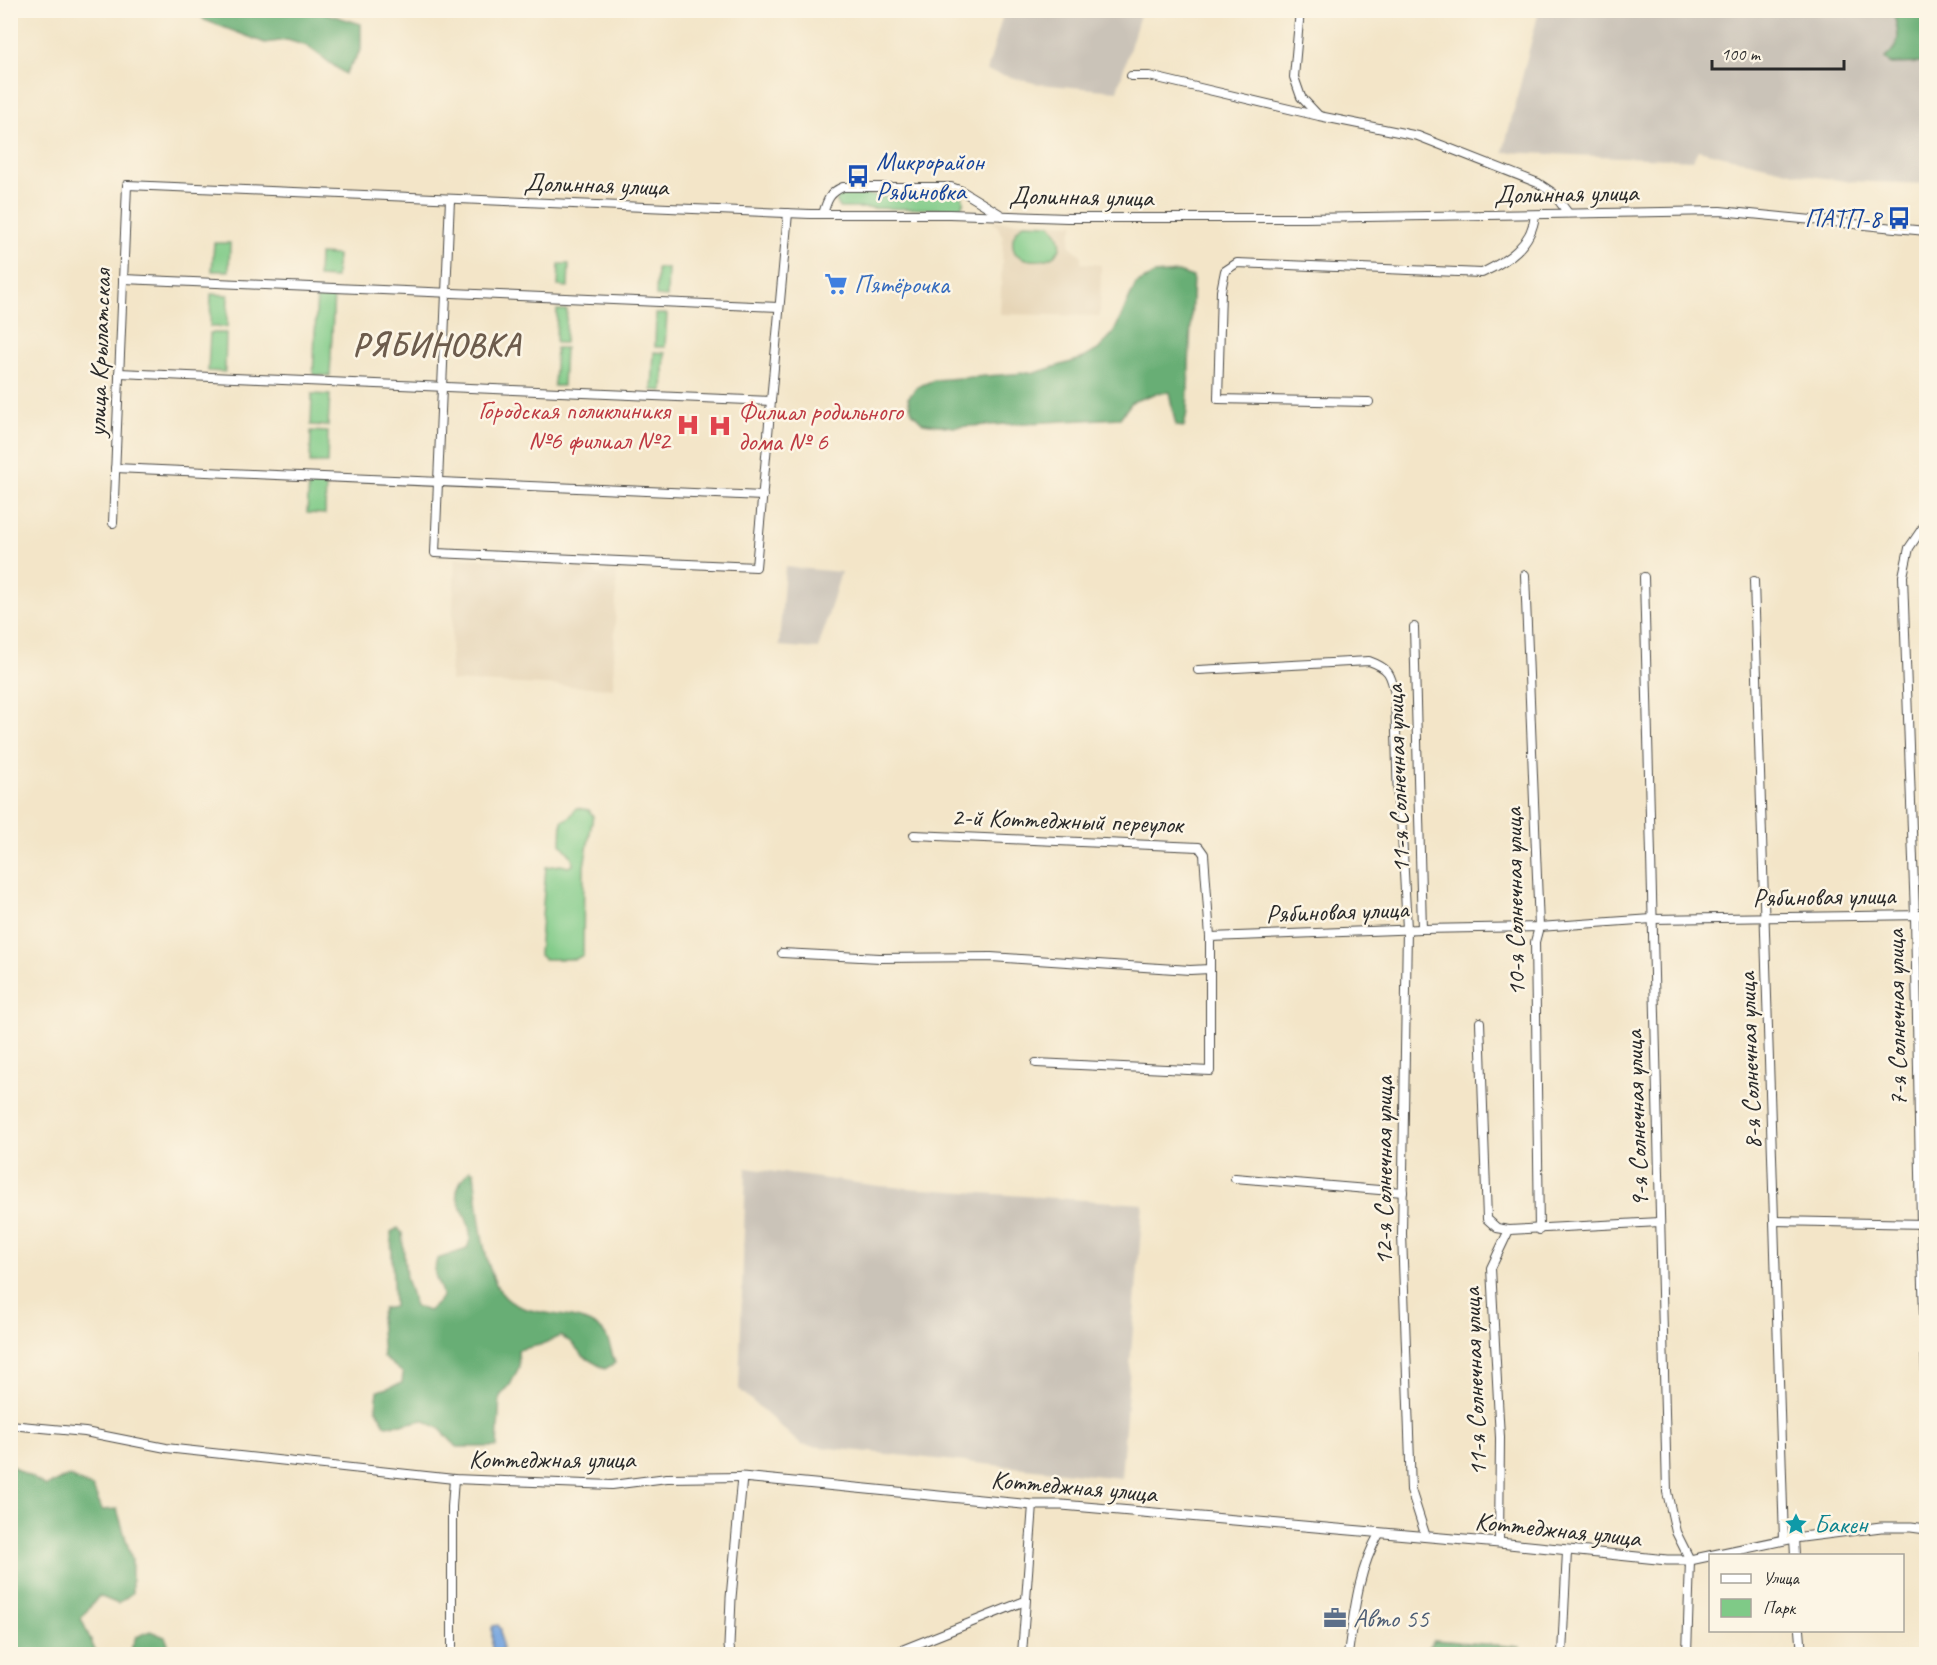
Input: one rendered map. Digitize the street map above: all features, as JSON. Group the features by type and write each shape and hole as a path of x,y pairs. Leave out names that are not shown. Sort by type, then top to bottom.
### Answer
{"street":[{"path":"1300,10 1294,77 1301,97 1318,116"},
{"path":"1131,76 1149,76 1318,116 1418,136 1538,183 1553,193 1568,213"},
{"name":"Долинная улица","path":"127,185 823,214 1305,218 1720,211 1926,231"},
{"name":"улица Крылатская","path":"113,523 127,185"},
{"path":"823,214 827,201 834,191 843,187 930,187 962,191 1004,216"},
{"path":"450,199 435,553 756,567 788,213"},
{"path":"1369,402 1218,399 1221,291 1225,271 1237,263 1482,273 1501,264 1516,252 1528,237 1534,225 1535,215"},
{"path":"123,279 779,307"},
{"path":"119,373 771,401"},
{"path":"115,468 763,496"},
{"name":"7-я Солнечная улица","path":"1926,523 1909,549 1903,576 1924,1224 1926,1375"},
{"name":"10-я Солнечная улица","path":"1525,575 1539,927 1536,942 1539,1230"},
{"name":"9-я Солнечная улица","path":"1644,577 1667,1492 1676,1532 1690,1560 1687,1654"},
{"name":"8-я Солнечная улица","path":"1754,581 1784,1540"},
{"name":"11-я Солнечная улица","path":"1414,627 1422,929"},
{"name":"12-я Солнечная улица","path":"1198,670 1369,661 1382,665 1391,676 1395,693 1398,804 1401,816 1407,929 1402,1233 1411,1490 1426,1537"},
{"name":"2-й Коттеджный переулок","path":"915,835 1199,847 1204,854 1210,937"},
{"name":"Рябиновая улица","path":"1210,937 1407,929 1539,927 1652,919 1926,915"},
{"path":"1036,1063 1210,1071 1210,937"},
{"path":"782,953 880,958 991,957 1190,970 1210,969"},
{"path":"1480,1022 1487,1219 1497,1228 1509,1230 1660,1222"},
{"path":"1235,1178 1403,1192"},
{"path":"1775,1221 1924,1224"},
{"name":"11-я Солнечная улица","path":"1499,1542 1500,1438 1491,1268 1509,1230"},
{"name":"Коттеджная улица","path":"10,1425 63,1429 166,1448 454,1479 612,1485 667,1478 742,1477 1379,1534 1499,1542 1641,1559 1690,1560 1709,1556"},
{"path":"730,1654 730,1598 742,1477"},
{"path":"452,1654 454,1479"},
{"path":"1022,1654 1034,1504"},
{"name":"Коттеджная улица","path":"1718,1554 1794,1538 1881,1527 1926,1529"},
{"path":"1348,1654 1357,1593 1369,1551 1379,1534"},
{"path":"1794,1538 1795,1554"},
{"path":"1562,1654 1567,1551"},
{"path":"892,1654 1025,1601"},
{"path":"1800,1632 1802,1654"}],"shaded area":[{"path":"1004,11 1141,11 1117,91 1038,84 987,71"},
{"name":"ПАТП-8","path":"1539,11 1926,11 1926,184 1845,181 1804,175 1698,150 1693,160 1503,152"},
{"path":"992,221 1075,224 1071,232 1070,246 1081,255 1081,263 1101,265 1100,316 1000,314 1003,238"},
{"path":"455,557 514,561 518,566 532,562 591,564 597,574 604,574 612,565 617,565 613,688 450,681"},
{"path":"785,567 841,572 818,649 779,646"},
{"path":"746,1168 879,1186 1143,1204 1121,1478 801,1445 739,1389"}],"green space":[{"path":"198,11 318,11 361,24 361,50 345,74 307,46 287,40 265,43 204,20"},
{"path":"1893,11 1926,11 1926,63 1890,64 1885,58 1897,42 1898,31"},
{"path":"851,192 881,197 921,198 946,192 957,193 964,201 961,208 955,209 839,208 836,198 842,193"},
{"path":"1024,223 1050,224 1061,244 1058,252 1042,260 1023,258 1015,253 1014,237"},
{"path":"214,243 230,243 229,271 212,271"},
{"path":"319,254 337,255 336,278 318,277"},
{"path":"559,264 569,264 568,287 558,286"},
{"path":"657,268 668,269 667,297 656,296"},
{"path":"1178,272 1193,277 1187,412 1184,427 1176,426 1169,392 1154,394 1132,402 1120,418 953,427 923,423 912,412 908,398 917,387 934,380 1038,372 1081,359 1098,350 1114,332 1136,284 1154,274"},
{"path":"317,292 334,292 330,376 313,375"},
{"path":"211,294 228,295 227,327 210,327"},
{"path":"557,310 567,310 565,343 556,343"},
{"path":"656,314 667,314 665,347 655,347"},
{"path":"210,333 226,333 225,372 208,371"},
{"path":"556,348 565,348 563,386 554,386"},
{"path":"654,352 665,353 663,391 652,390"},
{"path":"312,394 330,395 328,426 311,425"},
{"path":"311,431 328,432 327,463 310,463"},
{"path":"309,482 326,483 325,514 307,513"},
{"path":"576,808 589,810 593,816 584,866 583,955 576,959 544,959 539,954 546,867 573,865 572,857 561,844 562,821 570,817"},
{"path":"470,1170 474,1172 486,1256 497,1286 505,1297 515,1305 572,1317 597,1327 606,1336 615,1363 605,1369 584,1357 571,1342 560,1336 540,1345 518,1350 519,1367 510,1385 500,1396 497,1447 457,1447 439,1428 423,1420 385,1425 376,1408 378,1391 402,1383 403,1373 383,1357 380,1317 383,1309 394,1307 391,1232 398,1228 402,1233 406,1278 415,1306 428,1311 442,1297 435,1272 437,1259 467,1249 470,1237 469,1225 457,1196 462,1180"},
{"path":"10,1465 46,1486 69,1476 93,1488 102,1510 117,1509 132,1560 132,1593 118,1604 99,1596 81,1618 95,1650 102,1654 11,1654"},
{"path":"150,1631 165,1637 171,1651 169,1654 131,1654 130,1651 136,1637"},
{"path":"1434,1640 1520,1647 1520,1654 1422,1654"}],"water":[{"path":"498,1625 501,1629 502,1650 495,1653 492,1649 492,1628"}],"place":[{"name":"Микрорайон Рябиновка","path":"858,176"},
{"name":"ПАТП-8","path":"1899,218"},
{"name":"Пятёрочка","path":"836,284"},
{"name":"Городская поликлиникя №6 филиал №2","path":"688,425"},
{"name":"Филиал родильного дома № 6","path":"720,426"},
{"name":"Бакен","path":"1796,1524"},
{"name":"Авто 55","path":"1335,1618"}],"district":[{"name":"РЯБИНОВКА","path":"437,344"}]}
